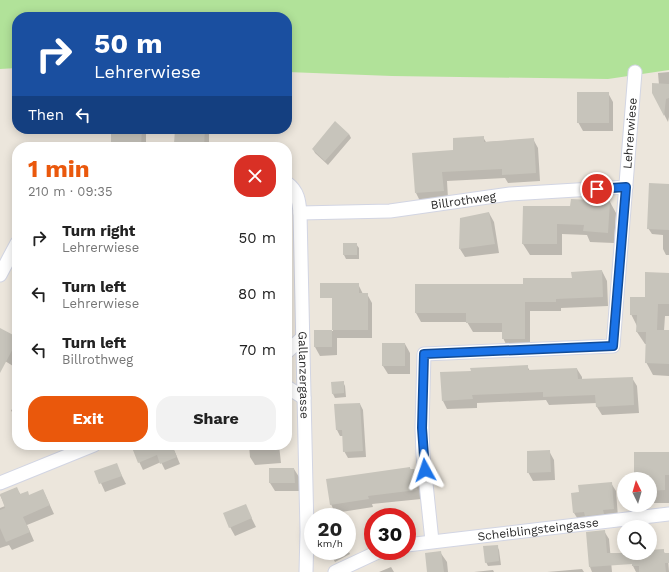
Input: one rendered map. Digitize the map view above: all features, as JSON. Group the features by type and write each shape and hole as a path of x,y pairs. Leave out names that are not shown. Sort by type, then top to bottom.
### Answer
{"street":[{"name":"Lehrerwiese","path":"432,541 423,456 422,428 424,354 613,346 635,72"},
{"name":"Gallanzergasse","path":"292,187 297,195 300,214 307,554 306,572"},
{"name":"Billrothweg","path":"300,214 390,211 510,194 626,187"},
{"path":"0,275 12,252"},
{"path":"292,347 302,338"},
{"path":"292,390 304,398"},
{"path":"0,483 82,450"},
{"name":"Scheiblingsteingasse","path":"416,544 669,514"},
{"path":"335,572 364,558"}],"green space":[{"path":"0,0 669,0 669,70 608,79 392,76 292,72 292,12 12,12 12,68 0,69"}],"building":[{"path":"652,83 669,84 669,98 666,99 664,116 652,93"},
{"path":"577,92 609,92 609,123 577,123"},
{"path":"335,121 349,134 325,161 312,149"},
{"path":"111,134 142,134 141,142 111,142"},
{"path":"175,134 205,134 204,142 174,142"},
{"path":"484,136 484,142 534,138 536,173 502,175 502,169 442,172 444,191 415,193 412,153 453,150 453,138"},
{"path":"649,183 669,184 669,230 647,229"},
{"path":"571,199 610,201 608,233 583,231 584,225 557,224 557,244 522,244 523,206 570,206"},
{"path":"489,212 495,244 459,249 460,218"},
{"path":"343,243 357,243 357,255 343,255"},
{"path":"602,270 603,297 556,299 556,302 525,302 525,339 502,339 502,323 466,323 466,313 415,313 415,284 523,284 523,278 572,278 571,272"},
{"path":"645,272 669,273 669,304 658,304 657,330 669,330 669,364 645,363 646,332 636,332 637,315 630,315 630,297 645,297"},
{"path":"320,283 359,283 359,293 368,293 368,330 332,330 332,298 320,298"},
{"path":"0,328 12,334 12,350 0,373"},
{"path":"314,330 332,330 332,347 314,347"},
{"path":"382,343 405,343 405,366 382,366"},
{"path":"528,365 528,370 577,368 578,379 633,377 634,405 596,407 595,395 543,397 543,392 472,395 473,399 442,401 440,372 471,371 470,368"},
{"path":"344,381 344,393 332,394 331,382"},
{"path":"360,403 363,451 343,452 342,430 336,430 334,404"},
{"path":"133,450 174,450 177,457 160,464 157,455 138,463"},
{"path":"550,450 551,472 527,473 527,451"},
{"path":"634,452 669,452 669,475 665,475 665,490 657,491 657,472 634,472"},
{"path":"117,463 122,476 99,484 94,471"},
{"path":"410,467 410,469 414,469 417,490 368,496 369,499 330,505 326,479"},
{"path":"269,468 294,468 295,483 269,483"},
{"path":"612,482 614,509 603,510 604,514 585,516 584,512 573,513 571,493 579,492 578,485"},
{"path":"17,487 20,494 28,491 29,495 43,489 50,505 23,517 30,532 6,542 0,528 0,510 5,508 0,494"},
{"path":"246,504 252,518 229,528 223,513"},
{"path":"605,530 607,553 617,553 617,560 657,560 657,550 664,549 664,553 669,553 669,563 665,563 666,572 639,572 639,566 632,566 632,564 589,567 586,532"},
{"path":"498,545 499,561 485,563 483,546"},
{"path":"441,551 444,572 427,572 425,553"}],"route":[{"path":"425,470 422,428 424,354 613,346 626,187 597,189"}]}
